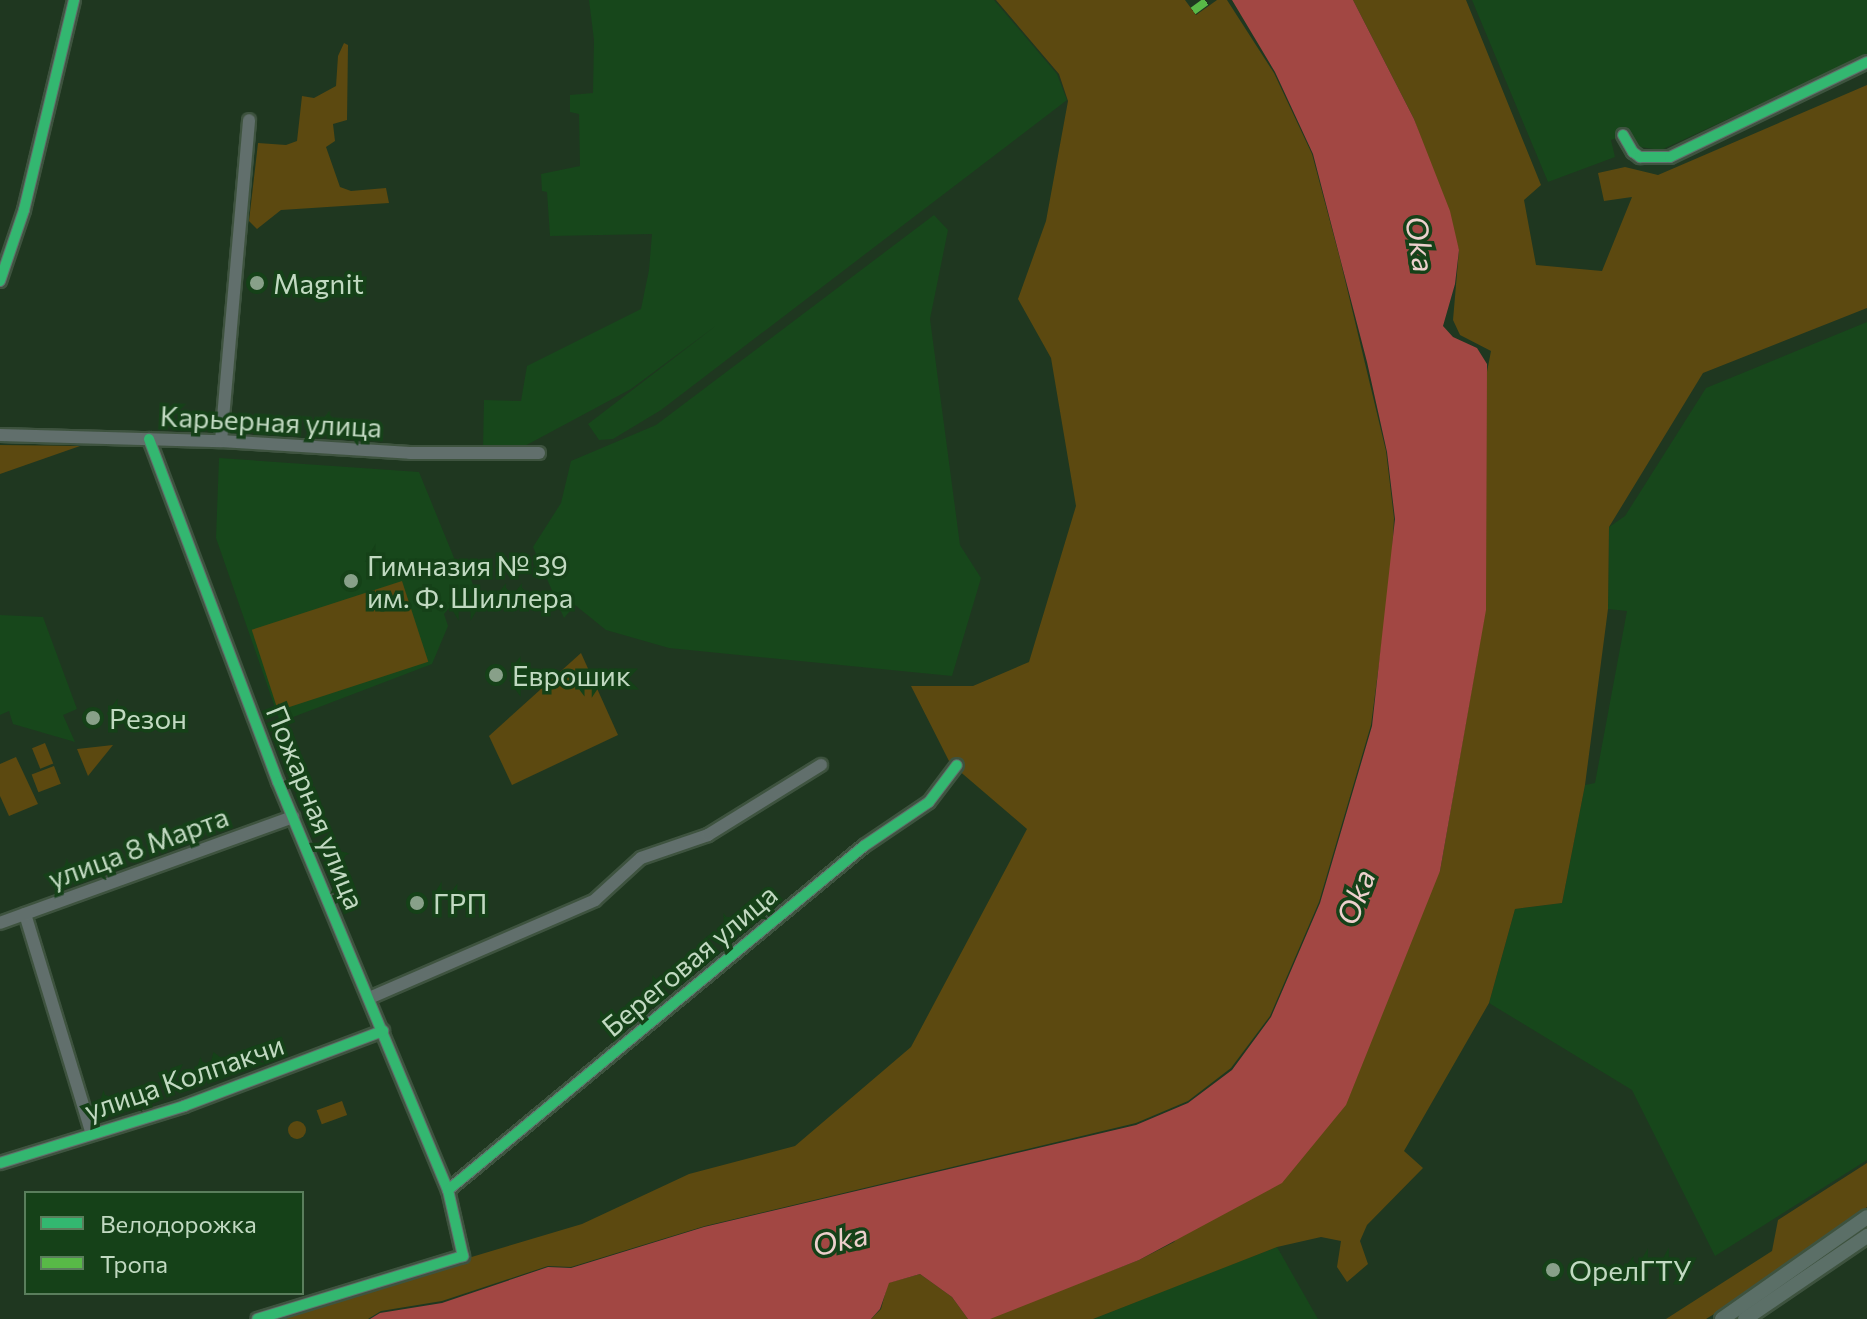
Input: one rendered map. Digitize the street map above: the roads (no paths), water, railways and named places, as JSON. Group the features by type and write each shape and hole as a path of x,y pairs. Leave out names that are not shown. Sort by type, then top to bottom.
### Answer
{"main road":[{"path":"1722,1319 1867,1217"},
{"path":"1745,1319 1867,1236"}],"street":[{"path":"0,281 24,210 74,0"},
{"path":"1623,135 1633,152 1640,157 1670,157 1867,62"},
{"path":"221,441 249,120"},
{"name":"Карьерная улица","path":"0,435 221,441 410,453 539,453"},
{"name":"Пожарная улица","path":"149,439 293,817 448,1190 463,1256 257,1319"},
{"path":"369,998 595,900 641,858 708,835 821,765"},
{"name":"Береговая улица","path":"448,1190 864,846 929,802 957,765"},
{"name":"улица 8 Марта","path":"0,923 293,817"},
{"path":"25,914 92,1134"},
{"name":"улица Колпакчи","path":"0,1163 184,1106 383,1031"}],"water":[{"name":"Oka","path":"1232,0 1353,0 1414,119 1450,211 1459,250 1455,284 1443,326 1453,337 1477,348 1487,364 1486,610 1440,871 1346,1105 1282,1183 1139,1260 990,1319 968,1319 952,1297 920,1274 889,1283 880,1309 871,1319 370,1319 380,1313 442,1303 548,1267 571,1268 704,1227 1136,1125 1188,1103 1232,1070 1271,1017 1320,903 1372,726 1395,519 1387,452 1367,362 1313,154 1275,72"}],"place":[{"name":"Magnit","path":"257,283"},
{"name":"Гимназия № 39 им. Ф. Шиллера","path":"351,581"},
{"name":"Еврошик","path":"496,675"},
{"name":"Резон","path":"93,718"},
{"name":"ГРП","path":"417,903"},
{"name":"ОрелГТУ","path":"1553,1270"}]}
